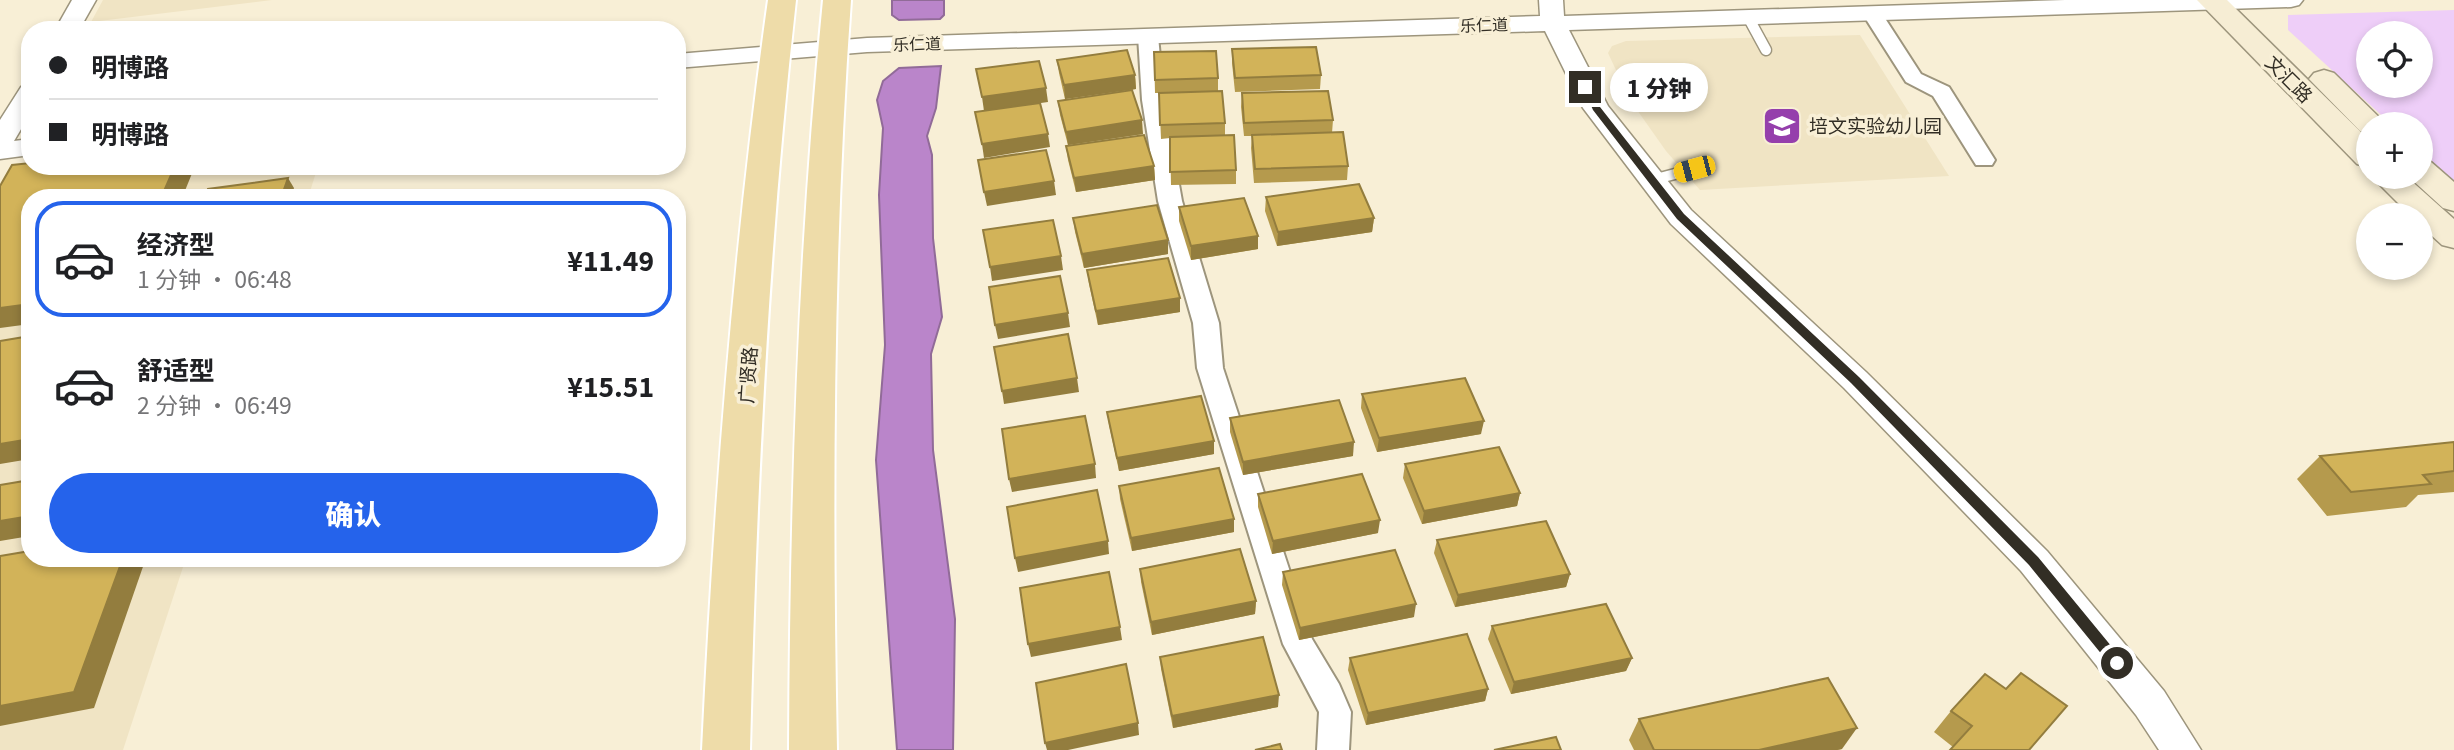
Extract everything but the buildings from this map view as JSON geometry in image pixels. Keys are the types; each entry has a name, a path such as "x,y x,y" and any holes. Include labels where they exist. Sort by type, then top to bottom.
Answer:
{"main road":[{"name":"广贤路","path":"726,750 732,577 775,52 782,0"},
{"path":"813,750 811,590 818,299 837,0"},
{"name":"文汇路","path":"2212,1 2356,145"},
{"name":"文汇路","path":"2244,1 2359,112"},
{"path":"2433,181 2454,200"},
{"path":"2401,189 2454,237"}],"street":[{"path":"72,21 84,0"},
{"name":"乐仁道","path":"686,60 832,48 1148,36 1552,11 1748,17 2291,0"},
{"path":"1552,11 1596,108 1681,216 1855,380 2034,561 2150,703 2181,750"},
{"path":"1872,13 1913,78 1941,92 1984,160"},
{"path":"1148,36 1153,100 1170,201 1206,323 1216,390 1298,644 1328,694 1335,712 1333,750"},
{"path":"0,142 21,107"},
{"path":"0,151 21,148"}],"lane":[{"path":"1748,17 1766,50"},
{"path":"1652,180 1694,169"}],"shaded area":[{"path":"103,0 272,0 99,21 92,21"},
{"path":"892,0 944,0 944,15 940,19 899,20 892,15"},
{"path":"2454,10 2454,181 2433,162 2433,112 2378,112 2363,98 2433,98 2433,21 2356,21 2356,92 2288,30 2288,15"},
{"name":"培文实验幼儿园","path":"1860,35 1949,176 1700,190 1666,151 1630,100 1608,53 1612,46 1626,41"},
{"path":"941,66 936,108 927,136 932,155 933,238 942,317 931,354 933,450 955,619 953,750 897,750 876,460 885,345 879,195 883,128 877,100 883,81 899,68"},
{"path":"21,169 21,175 315,175 311,189 21,189 21,567 183,567 123,750 0,750 0,185"}],"place":[{"name":"培文实验幼儿园","path":"1782,126"}],"route":[{"path":"1585,87 1596,108 1681,216 1855,380 2034,561 2117,663"}]}
